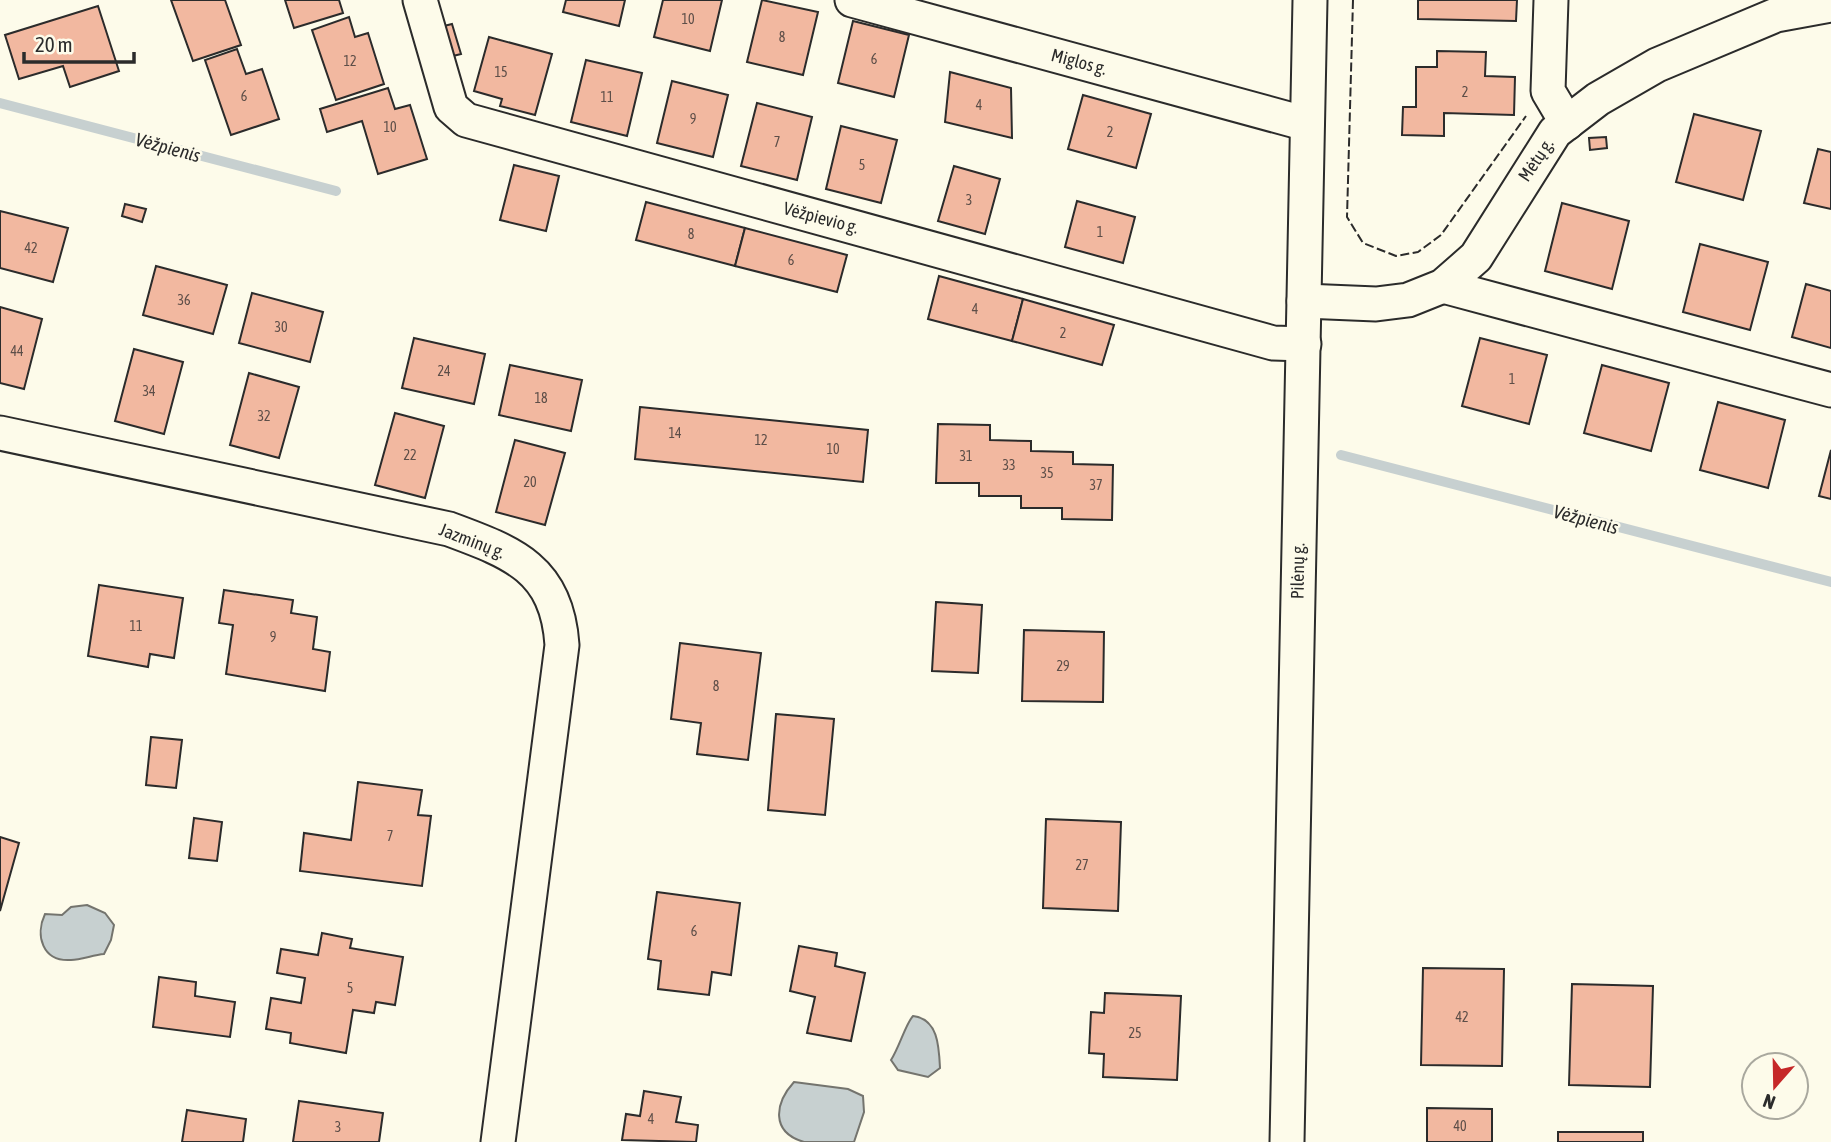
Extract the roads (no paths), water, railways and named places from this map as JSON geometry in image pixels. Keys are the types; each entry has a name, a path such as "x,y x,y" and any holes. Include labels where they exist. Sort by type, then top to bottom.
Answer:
{"street":[{"name":"Vėžpievio g.","path":"421,0 451,107 466,120 1273,343 1304,344"},
{"name":"Miglos g.","path":"852,0 1307,124"},
{"name":"Pilėnų g.","path":"1287,1142 1310,0"},
{"path":"1551,0 1548,91 1567,123"},
{"name":"Mėtų g.","path":"1304,301 1376,304 1408,300 1443,286 1476,257 1555,132 1598,99 1657,65 1776,15 1831,5"},
{"path":"1443,286 1831,390"},
{"name":"Jazminų g.","path":"0,433 449,529 498,547 530,568 550,593 560,615 562,645 498,1142"}],"waterway":[{"name":"Vėžpienis","path":"0,103 336,191"},
{"name":"Vėžpienis","path":"1341,455 1831,582"}]}
